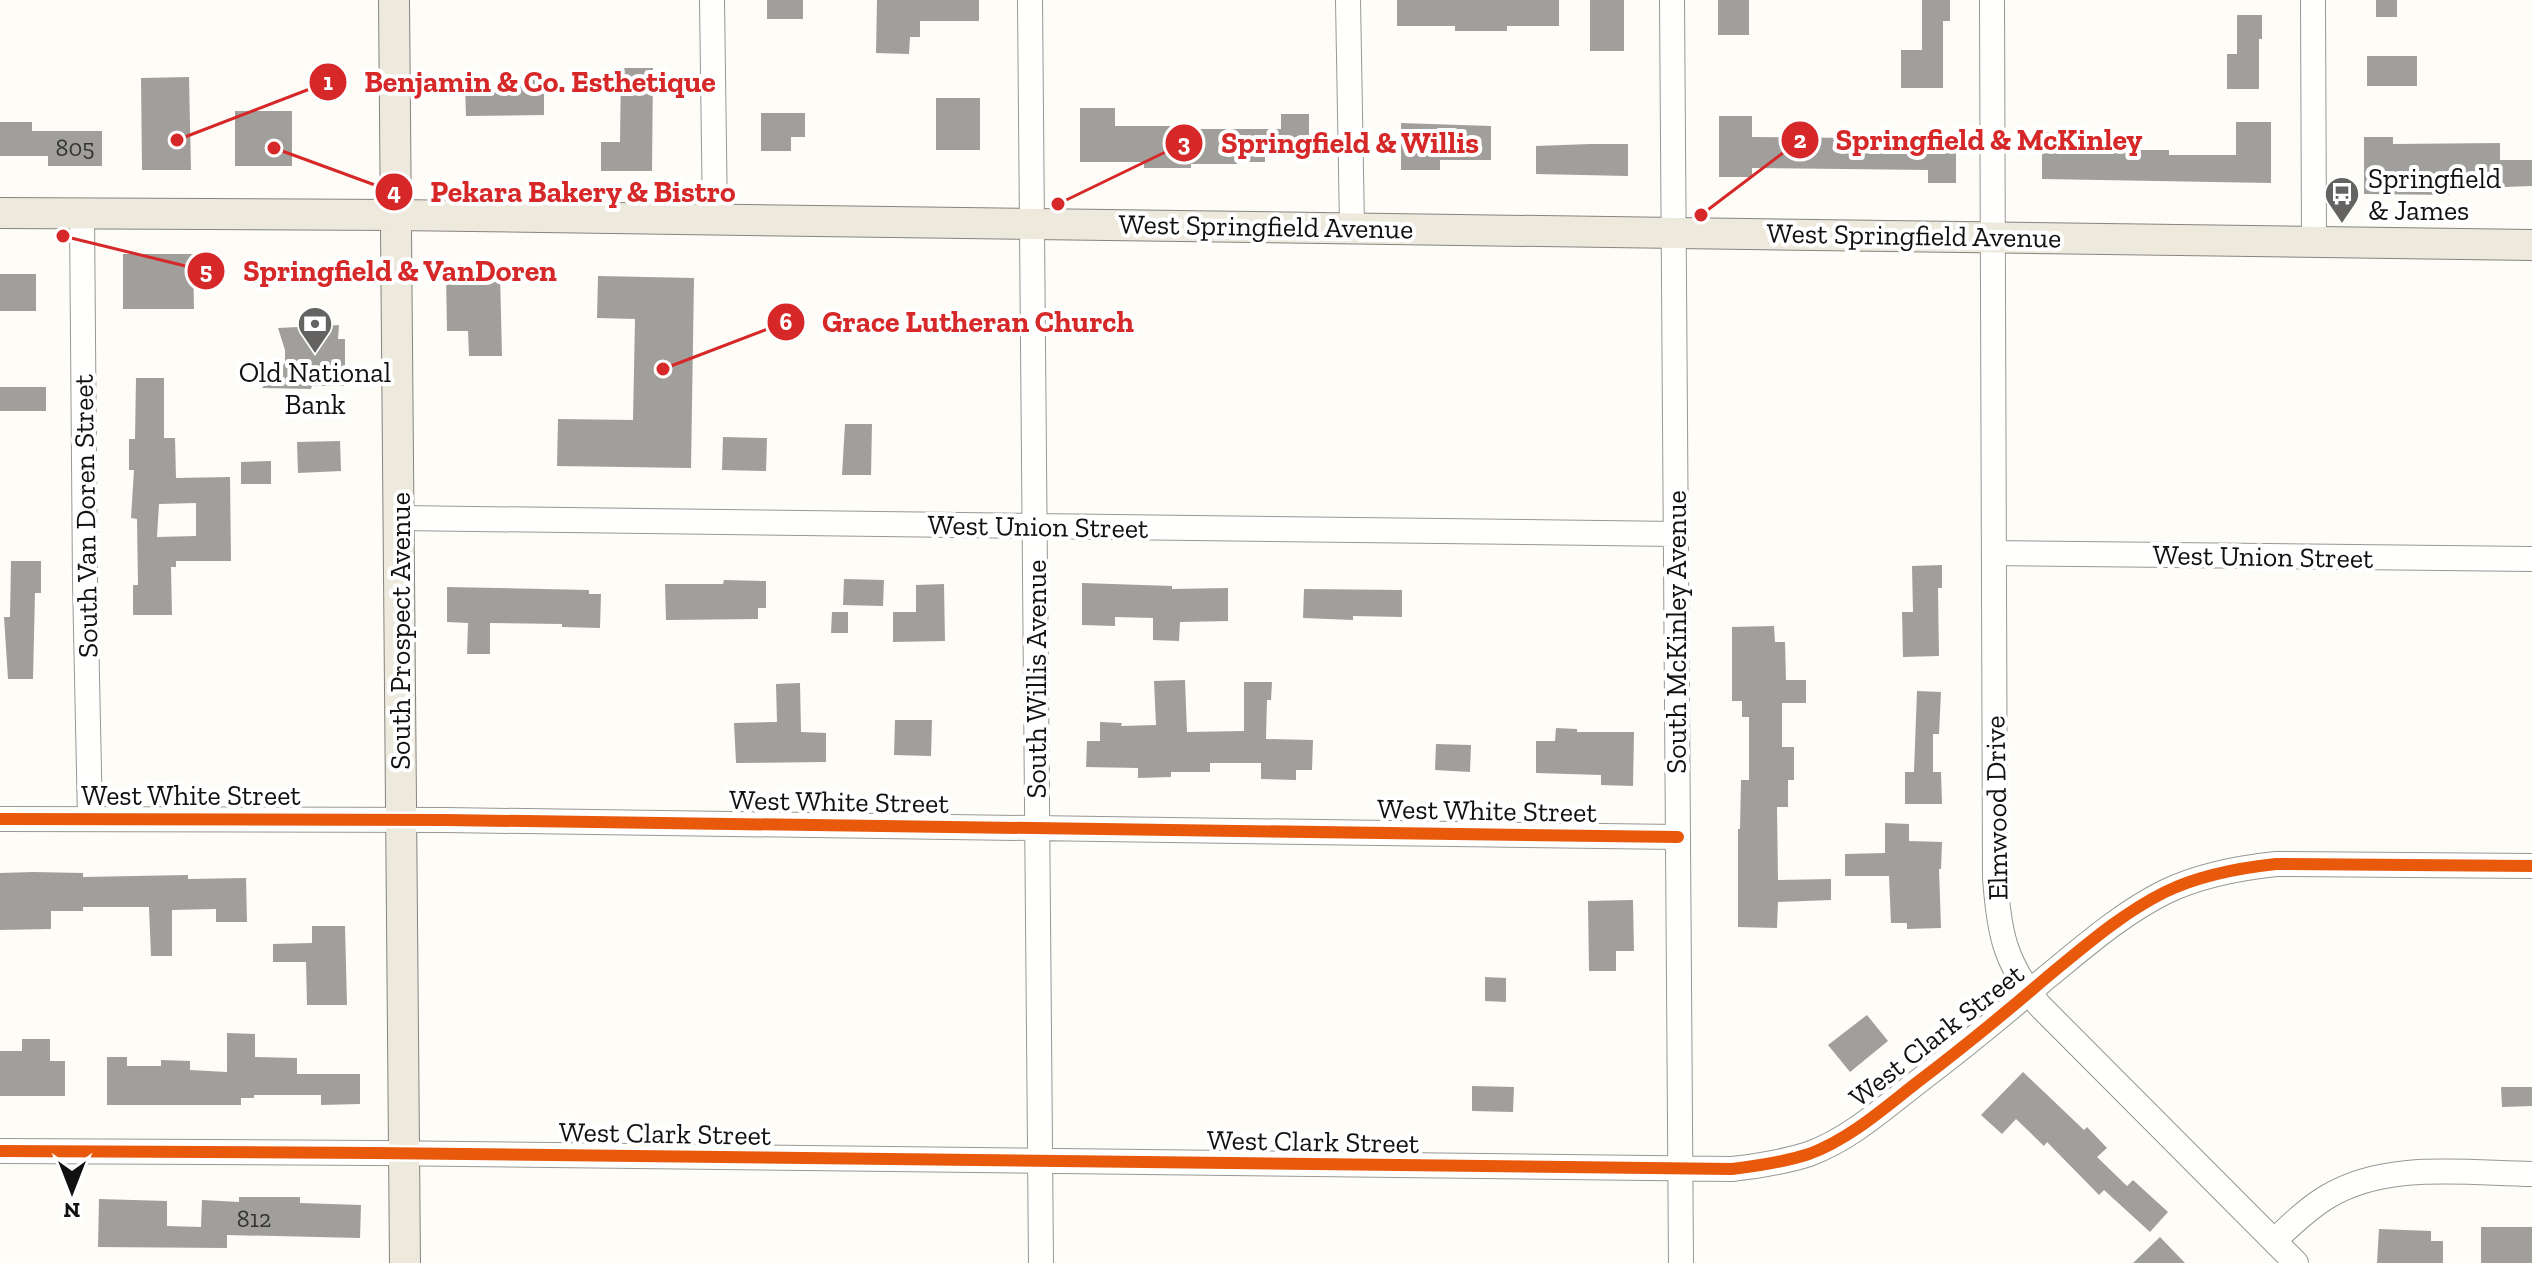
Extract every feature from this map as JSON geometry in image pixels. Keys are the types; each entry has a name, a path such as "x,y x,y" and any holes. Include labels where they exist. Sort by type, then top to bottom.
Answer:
{"main road":[{"name":"South Prospect Avenue","path":"394,0 405,1263"},
{"name":"West Springfield Avenue","path":"0,213 1673,231 2532,245"}],"street":[{"path":"712,0 715,220"},
{"name":"South Willis Avenue","path":"1030,0 1041,1263"},
{"path":"1348,0 1352,227"},
{"name":"South McKinley Avenue","path":"1672,0 1681,1263"},
{"name":"Elmwood Drive","path":"1992,0 1994,863 1997,913 2004,945 2029,992 2111,1079 2296,1263"},
{"path":"2313,0 2314,242"},
{"name":"South Van Doren Street","path":"82,214 90,819"},
{"name":"West Union Street","path":"400,518 1676,534"},
{"name":"West Union Street","path":"1995,553 2532,559"},
{"name":"West White Street","path":"0,819 401,820 1678,837"},
{"name":"West Clark Street","path":"0,1151 1732,1169 1771,1164 1837,1141 1869,1121 2130,911 2203,876 2276,864 2532,866"},
{"path":"2275,1240 2303,1214 2353,1184 2386,1176 2420,1173 2532,1174"}],"building":[{"path":"767,0 803,0 803,19 767,19"},
{"path":"877,0 979,0 979,21 920,21 920,37 910,37 909,54 876,53"},
{"path":"1397,0 1559,0 1559,26 1507,26 1507,31 1455,31 1455,26 1397,26"},
{"path":"1590,0 1624,0 1624,51 1590,51"},
{"path":"1718,0 1749,0 1749,35 1718,35"},
{"path":"1922,0 1950,0 1950,21 1943,21 1943,88 1901,88 1901,50 1922,50"},
{"path":"2376,0 2397,0 2397,17 2376,17"},
{"path":"2237,15 2262,15 2259,89 2227,89 2227,54 2237,54"},
{"path":"2367,56 2417,56 2417,86 2367,86"},
{"path":"621,68 653,68 652,171 601,171 601,142 620,142"},
{"path":"189,77 191,170 142,170 141,78"},
{"path":"544,77 544,115 466,116 465,86 526,85 526,78"},
{"path":"936,98 980,98 980,150 936,150"},
{"path":"1080,108 1115,108 1115,126 1175,126 1175,129 1281,129 1281,114 1309,114 1309,144 1286,144 1286,157 1265,157 1265,162 1191,164 1191,168 1144,168 1144,162 1080,162"},
{"path":"235,111 292,111 292,166 235,166"},
{"path":"761,113 805,113 805,137 791,137 791,151 761,151"},
{"path":"1719,116 1752,116 1752,137 1956,139 1956,183 1928,183 1928,170 1752,168 1752,177 1719,177"},
{"path":"0,122 32,122 32,131 102,131 102,166 48,166 48,156 0,156"},
{"path":"2236,122 2271,122 2271,183 2042,179 2042,132 2072,132 2072,150 2169,150 2169,155 2236,155"},
{"path":"1401,123 1491,126 1491,160 1440,160 1440,170 1401,170"},
{"path":"2364,137 2393,137 2393,144 2500,143 2500,160 2532,160 2532,186 2449,189 2449,195 2364,194"},
{"path":"1628,144 1628,176 1536,174 1536,146"},
{"path":"123,254 193,254 194,309 123,309"},
{"path":"0,274 36,274 36,311 0,311"},
{"path":"446,274 500,274 502,356 469,356 468,331 447,331"},
{"path":"598,276 694,278 691,468 557,466 558,419 633,420 635,319 597,318"},
{"name":"Old National Bank","path":"339,325 338,339 345,339 345,386 262,388 285,363 285,350 278,328"},
{"path":"136,378 164,378 164,438 175,438 176,478 230,477 231,561 176,561 176,567 171,567 172,615 133,615 133,585 138,585 137,519 131,518 134,470 129,470 129,439 135,439","holes":["196,503 196,536 157,537 159,504"]},
{"path":"0,387 46,387 46,411 0,411"},
{"path":"845,424 872,424 871,475 842,475"},
{"path":"723,437 767,438 766,471 722,470"},
{"path":"340,441 341,471 298,473 297,442"},
{"path":"271,461 271,484 241,484 241,462"},
{"path":"11,561 41,561 41,593 35,593 33,679 8,679 4,617 10,617"},
{"path":"1942,565 1942,588 1938,588 1939,656 1903,657 1902,612 1913,612 1912,566"},
{"path":"844,579 884,580 883,606 843,605"},
{"path":"724,580 766,581 766,608 758,608 758,619 666,620 665,584 723,584"},
{"path":"1082,583 1172,586 1172,589 1228,588 1228,621 1180,622 1179,641 1153,640 1153,618 1115,617 1115,626 1082,625"},
{"path":"944,584 945,641 893,642 893,612 916,612 916,585"},
{"path":"447,587 589,590 589,594 601,594 600,628 490,623 490,654 467,654 468,623 447,622"},
{"path":"1304,589 1402,590 1402,617 1353,616 1353,620 1303,618"},
{"path":"832,612 848,612 848,633 831,633"},
{"path":"1774,626 1775,642 1785,642 1786,680 1806,680 1806,703 1782,703 1782,747 1794,747 1794,780 1788,780 1788,807 1777,807 1778,880 1831,879 1831,900 1778,902 1777,928 1738,927 1738,829 1741,780 1749,780 1749,717 1742,717 1742,701 1732,701 1732,627"},
{"path":"1185,680 1187,732 1244,731 1244,682 1272,682 1271,700 1267,700 1266,739 1313,740 1312,770 1296,770 1296,780 1261,779 1261,763 1210,763 1210,772 1171,772 1171,777 1138,778 1138,768 1086,767 1087,741 1100,741 1100,722 1122,723 1121,726 1156,725 1154,681"},
{"path":"800,683 801,732 826,733 826,762 736,763 734,723 777,722 776,684"},
{"path":"1917,691 1941,692 1939,734 1933,734 1933,772 1941,772 1942,804 1905,804 1905,772 1914,772"},
{"path":"895,720 932,720 931,756 894,755"},
{"path":"1556,728 1577,729 1577,732 1634,732 1633,786 1601,785 1601,775 1536,773 1536,741 1555,741"},
{"path":"1436,744 1471,745 1470,772 1435,770"},
{"path":"1885,823 1909,824 1909,841 1942,842 1939,869 1941,928 1907,929 1907,923 1891,923 1889,876 1845,876 1845,854 1885,853"},
{"path":"0,873 83,873 83,877 188,875 188,879 246,878 247,922 216,922 216,909 172,910 172,956 151,956 149,907 83,907 83,911 51,911 51,929 0,930"},
{"path":"1633,900 1634,951 1616,951 1616,971 1589,971 1588,901"},
{"path":"312,926 345,926 347,1005 307,1005 306,962 273,962 273,944 312,943"},
{"path":"1485,977 1506,978 1506,1002 1485,1001"},
{"path":"1867,1015 1888,1041 1850,1072 1828,1045"},
{"path":"227,1033 255,1034 255,1057 297,1058 297,1074 360,1074 360,1104 321,1105 321,1095 254,1095 254,1098 241,1098 241,1105 107,1105 107,1057 127,1057 127,1066 161,1066 161,1060 190,1061 190,1070 227,1072"},
{"path":"22,1039 50,1039 50,1061 65,1061 65,1096 0,1096 0,1051 22,1051"},
{"path":"2023,1072 2107,1148 2097,1157 2127,1186 2133,1180 2168,1212 2150,1232 2104,1190 2099,1195 2047,1142 2044,1146 2016,1119 2002,1134 1981,1115"},
{"path":"1472,1086 1514,1087 1513,1112 1472,1111"},
{"path":"2501,1087 2532,1087 2532,1106 2502,1107"},
{"path":"239,1197 300,1197 300,1203 361,1205 360,1238 227,1235 227,1248 98,1247 99,1199 167,1201 167,1226 201,1227 202,1200 239,1202"},
{"path":"2481,1227 2532,1227 2532,1263 2481,1263"},
{"path":"2379,1229 2431,1231 2431,1241 2443,1241 2443,1263 2377,1263"},
{"path":"2160,1237 2185,1263 2133,1263"}],"cycle path":[{"path":"0,819 445,820 1678,837"},
{"path":"0,1151 1732,1169 1809,1154 1851,1132 1965,1045 2104,931 2133,910 2178,886 2219,873 2276,864 2532,866"}],"place":[{"name":"Benjamin & Co. Esthetique","path":"177,140"},
{"name":"Pekara Bakery & Bistro","path":"274,148"},
{"name":"Springfield & Willis","path":"1058,204"},
{"name":"Springfield & McKinley","path":"1701,215"},
{"name":"Springfield & James","path":"2342,225"},
{"name":"Springfield & VanDoren","path":"63,236"},
{"name":"Old National Bank","path":"315,355"},
{"name":"Grace Lutheran Church","path":"663,369"}]}
